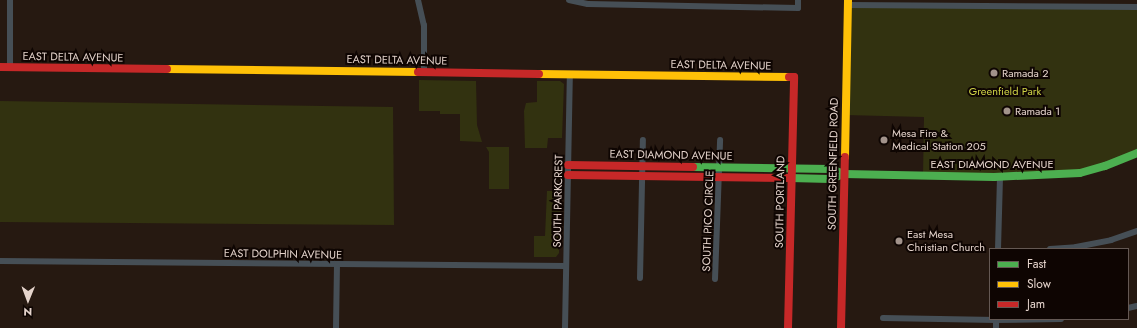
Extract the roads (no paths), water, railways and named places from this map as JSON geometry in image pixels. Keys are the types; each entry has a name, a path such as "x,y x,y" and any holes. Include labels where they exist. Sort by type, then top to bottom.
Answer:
{"street":[{"path":"10,0 10,67"},
{"path":"418,0 424,25 424,72"},
{"path":"569,0 588,4 798,8 798,0"},
{"path":"848,2 1137,7"},
{"name":"SOUTH GREENFIELD ROAD","path":"841,328 848,2"},
{"name":"EAST DELTA AVENUE","path":"0,67 794,77"},
{"name":"SOUTH PARKCREST","path":"565,328 570,74"},
{"name":"SOUTH PORTLAND","path":"788,328 794,77"},
{"path":"640,278 643,140"},
{"name":"SOUTH PICO CIRCLE","path":"715,280 720,140"},
{"name":"EAST DIAMOND AVENUE","path":"568,165 831,169 844,174 1000,177 1080,173 1105,166 1137,154"},
{"name":"EAST DIAMOND AVENUE","path":"568,175 830,179 844,174"},
{"path":"998,248 1000,177"},
{"path":"1063,248 1076,247 1104,241 1137,231"},
{"name":"EAST DOLPHIN AVENUE","path":"0,261 566,266"},
{"path":"336,328 337,264"},
{"path":"883,318 989,320"},
{"path":"996,320 996,328"}],"place":[{"name":"Ramada 2","path":"994,73"},
{"name":"Ramada 1","path":"1007,111"},
{"name":"Mesa Fire & Medical Station 205","path":"884,140"},
{"name":"East Mesa Christian Church","path":"899,241"}],"park label":[{"name":"Greenfield Park","path":"1005,91"}]}
